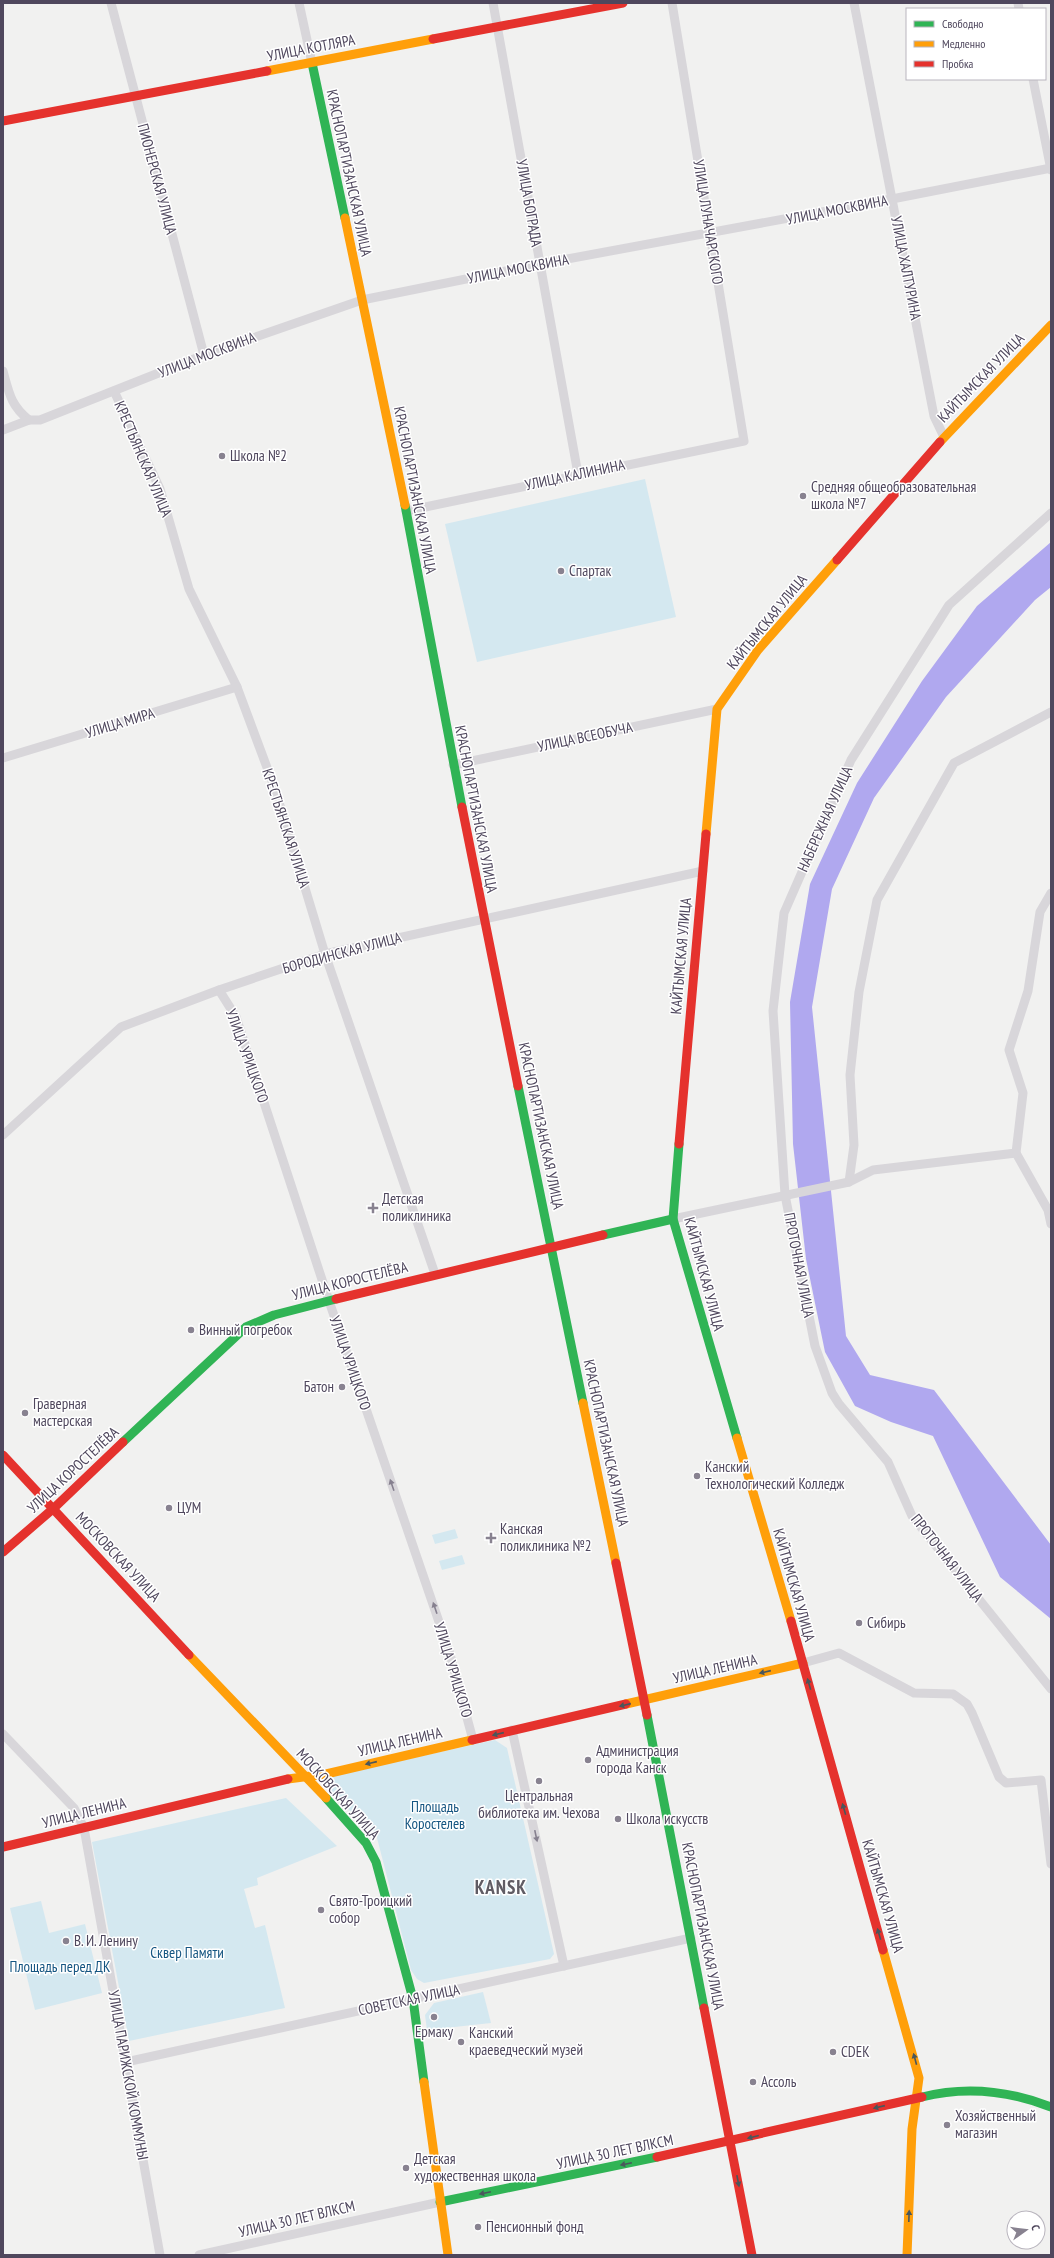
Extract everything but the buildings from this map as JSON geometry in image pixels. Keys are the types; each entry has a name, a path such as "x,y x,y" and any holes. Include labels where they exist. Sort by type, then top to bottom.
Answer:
{"street":[{"name":"ПИОНЕРСКАЯ УЛИЦА","path":"111,3 204,355"},
{"name":"КРАСНОПАРТИЗАНСКАЯ УЛИЦА","path":"299,3 406,511 483,918 644,1700 752,2255"},
{"name":"УЛИЦА БОГРАДА","path":"493,3 578,474"},
{"name":"УЛИЦА КОТЛЯРА","path":"3,121 623,3"},
{"name":"УЛИЦА ЛУНАЧАРСКОГО","path":"672,3 744,441"},
{"name":"УЛИЦА ХАЛТУРИНА","path":"854,3 934,416 944,437"},
{"path":"1033,80 1051,168"},
{"name":"УЛИЦА МОСКВИНА","path":"3,430 29,420 40,420 114,392 204,355 362,300 540,264 1051,168"},
{"name":"КАЙТЫМСКАЯ УЛИЦА","path":"907,2255 912,2129 919,2078 803,1663 673,1219 717,709 758,650 944,437 1051,325"},
{"path":"3,371 16,410 29,420"},
{"name":"КРЕСТЬЯНСКАЯ УЛИЦА","path":"114,392 160,489 189,589 237,687 275,789 325,954 435,1274"},
{"name":"УЛИЦА КАЛИНИНА","path":"406,511 578,474 744,441"},
{"name":"НАБЕРЕЖНАЯ УЛИЦА","path":"785,1195 772,1011 784,913 851,760 949,605 1051,513"},
{"name":"УЛИЦА МИРА","path":"3,758 237,687"},
{"name":"УЛИЦА ВСЕОБУЧА","path":"454,765 717,709"},
{"path":"849,1182 854,1145 850,1074 859,992 877,900 954,763 1051,712"},
{"name":"БОРОДИНСКАЯ УЛИЦА","path":"3,1135 121,1027 219,990 325,954 483,918 703,871"},
{"path":"1051,893 1040,912 1028,991 1009,1050 1023,1093 1016,1154 1049,1210 1051,1224"},
{"name":"УЛИЦА УРИЦКОГО","path":"219,990 236,1017 329,1301 449,1651 473,1740"},
{"name":"УЛИЦА КОРОСТЕЛЁВА","path":"3,1552 54,1508 246,1327 274,1315 435,1274 673,1219 849,1182 873,1170 1016,1154"},
{"name":"ПРОТОЧНАЯ УЛИЦА","path":"785,1195 815,1346 832,1393 839,1404 888,1462 912,1516 1051,1689"},
{"name":"МОСКОВСКАЯ УЛИЦА","path":"3,1455 306,1778 322,1793 366,1843 376,1862 413,1999 448,2255"},
{"path":"803,1663 839,1653 914,1693 945,1693 959,1698 967,1704 999,1777 1006,1782 1042,1780 1051,1864"},
{"name":"УЛИЦА ЛЕНИНА","path":"3,1848 281,1780 306,1778 803,1663"},
{"path":"512,1730 564,1966"},
{"name":"УЛИЦА ПАРИЖСКОЙ КОММУНЫ","path":"3,1734 74,1808 84,1828 160,2255"},
{"name":"СОВЕТСКАЯ УЛИЦА","path":"126,2062 691,1938"},
{"name":"УЛИЦА 30 ЛЕТ ВЛКСМ","path":"199,2255 440,2202 730,2142 937,2093 965,2091 1012,2094 1031,2099 1051,2107"}],"green space":[{"name":"Спартак","path":"645,479 676,617 477,662 445,524"},
{"path":"455,1529 458,1538 435,1544 432,1535"},
{"path":"462,1555 465,1564 442,1570 439,1561"},
{"name":"Площадь Коростелев","path":"495,1740 507,1748 554,1954 550,1959 424,1983 417,1979 411,1970 376,1834 322,1785 326,1777"},
{"name":"Сквер Памяти","path":"286,1798 337,1846 257,1878 258,1885 244,1889 255,1928 265,1925 285,2008 129,2041 92,1842"},
{"name":"Площадь перед ДК","path":"41,1901 49,1933 85,1924 102,1993 35,2010 10,1908"},
{"path":"483,1992 491,2023 427,2030 425,2015 434,2003"}],"shaded area":[{"path":"1051,542 1051,587 1035,600 946,697 874,798 832,889 812,1007 846,1336 870,1375 934,1390 1051,1545 1051,1619 1000,1577 933,1436 891,1422 855,1406 825,1352 806,1259 793,1144 790,1002 810,884 857,783 922,681 977,606"}],"traffic: fast":[{"path":"312,63 345,218"},
{"path":"405,505 462,807"},
{"path":"518,1086 583,1403"},
{"path":"679,1144 673,1219 737,1438"},
{"path":"603,1235 673,1219"},
{"path":"123,1442 246,1327 274,1315 336,1299"},
{"path":"647,1715 704,2008"},
{"path":"326,1798 366,1843 376,1862 413,1999 424,2082"},
{"path":"922,2097 955,2092 987,2092 1020,2097 1051,2107"},
{"path":"440,2202 657,2157"}],"traffic: slow":[{"path":"267,71 433,39"},
{"path":"345,218 405,505"},
{"path":"940,442 1051,325"},
{"path":"706,834 717,709 758,650 837,560"},
{"path":"583,1403 616,1563"},
{"path":"737,1438 791,1621"},
{"path":"189,1655 326,1798"},
{"path":"626,1704 803,1663"},
{"path":"288,1779 326,1774 472,1740"},
{"path":"883,1950 919,2078 912,2129 907,2255"},
{"path":"424,2082 448,2255"}],"traffic: jam":[{"path":"433,39 623,3"},
{"path":"3,121 267,71"},
{"path":"837,560 940,442"},
{"path":"462,807 518,1086"},
{"path":"679,1144 706,834"},
{"path":"336,1299 603,1235"},
{"path":"3,1552 54,1508 123,1442"},
{"path":"3,1455 189,1655"},
{"path":"616,1563 647,1715"},
{"path":"791,1621 883,1950"},
{"path":"472,1740 626,1704"},
{"path":"3,1847 288,1779"},
{"path":"704,2008 752,2255"},
{"path":"657,2157 922,2097"}],"place":[{"name":"Школа №2","path":"222,456"},
{"name":"Средняя общеобразовательная школа №7","path":"803,496"},
{"name":"Спартак","path":"561,571"},
{"name":"Детская поликлиника","path":"373,1208"},
{"name":"Винный погребок","path":"191,1330"},
{"name":"Батон","path":"342,1387"},
{"name":"Граверная мастерская","path":"25,1413"},
{"name":"Канский Технологический Колледж","path":"697,1476"},
{"name":"ЦУМ","path":"169,1508"},
{"name":"Канская поликлиника №2","path":"491,1538"},
{"name":"Сибирь","path":"859,1623"},
{"name":"Администрация города Канск","path":"588,1760"},
{"name":"Центральная библиотека им. Чехова","path":"539,1781"},
{"name":"Школа искусств","path":"618,1819"},
{"name":"Свято-Троицкий собор","path":"321,1910"},
{"name":"В. И. Ленину","path":"66,1941"},
{"name":"Ермаку","path":"434,2017"},
{"name":"Канский краеведческий музей","path":"461,2042"},
{"name":"CDEK","path":"833,2052"},
{"name":"Ассоль","path":"753,2082"},
{"name":"Хозяйственный магазин","path":"947,2125"},
{"name":"Детская художественная школа","path":"406,2168"},
{"name":"Пенсионный фонд","path":"478,2227"}],"district":[{"name":"KANSK","path":"501,1887"}]}
